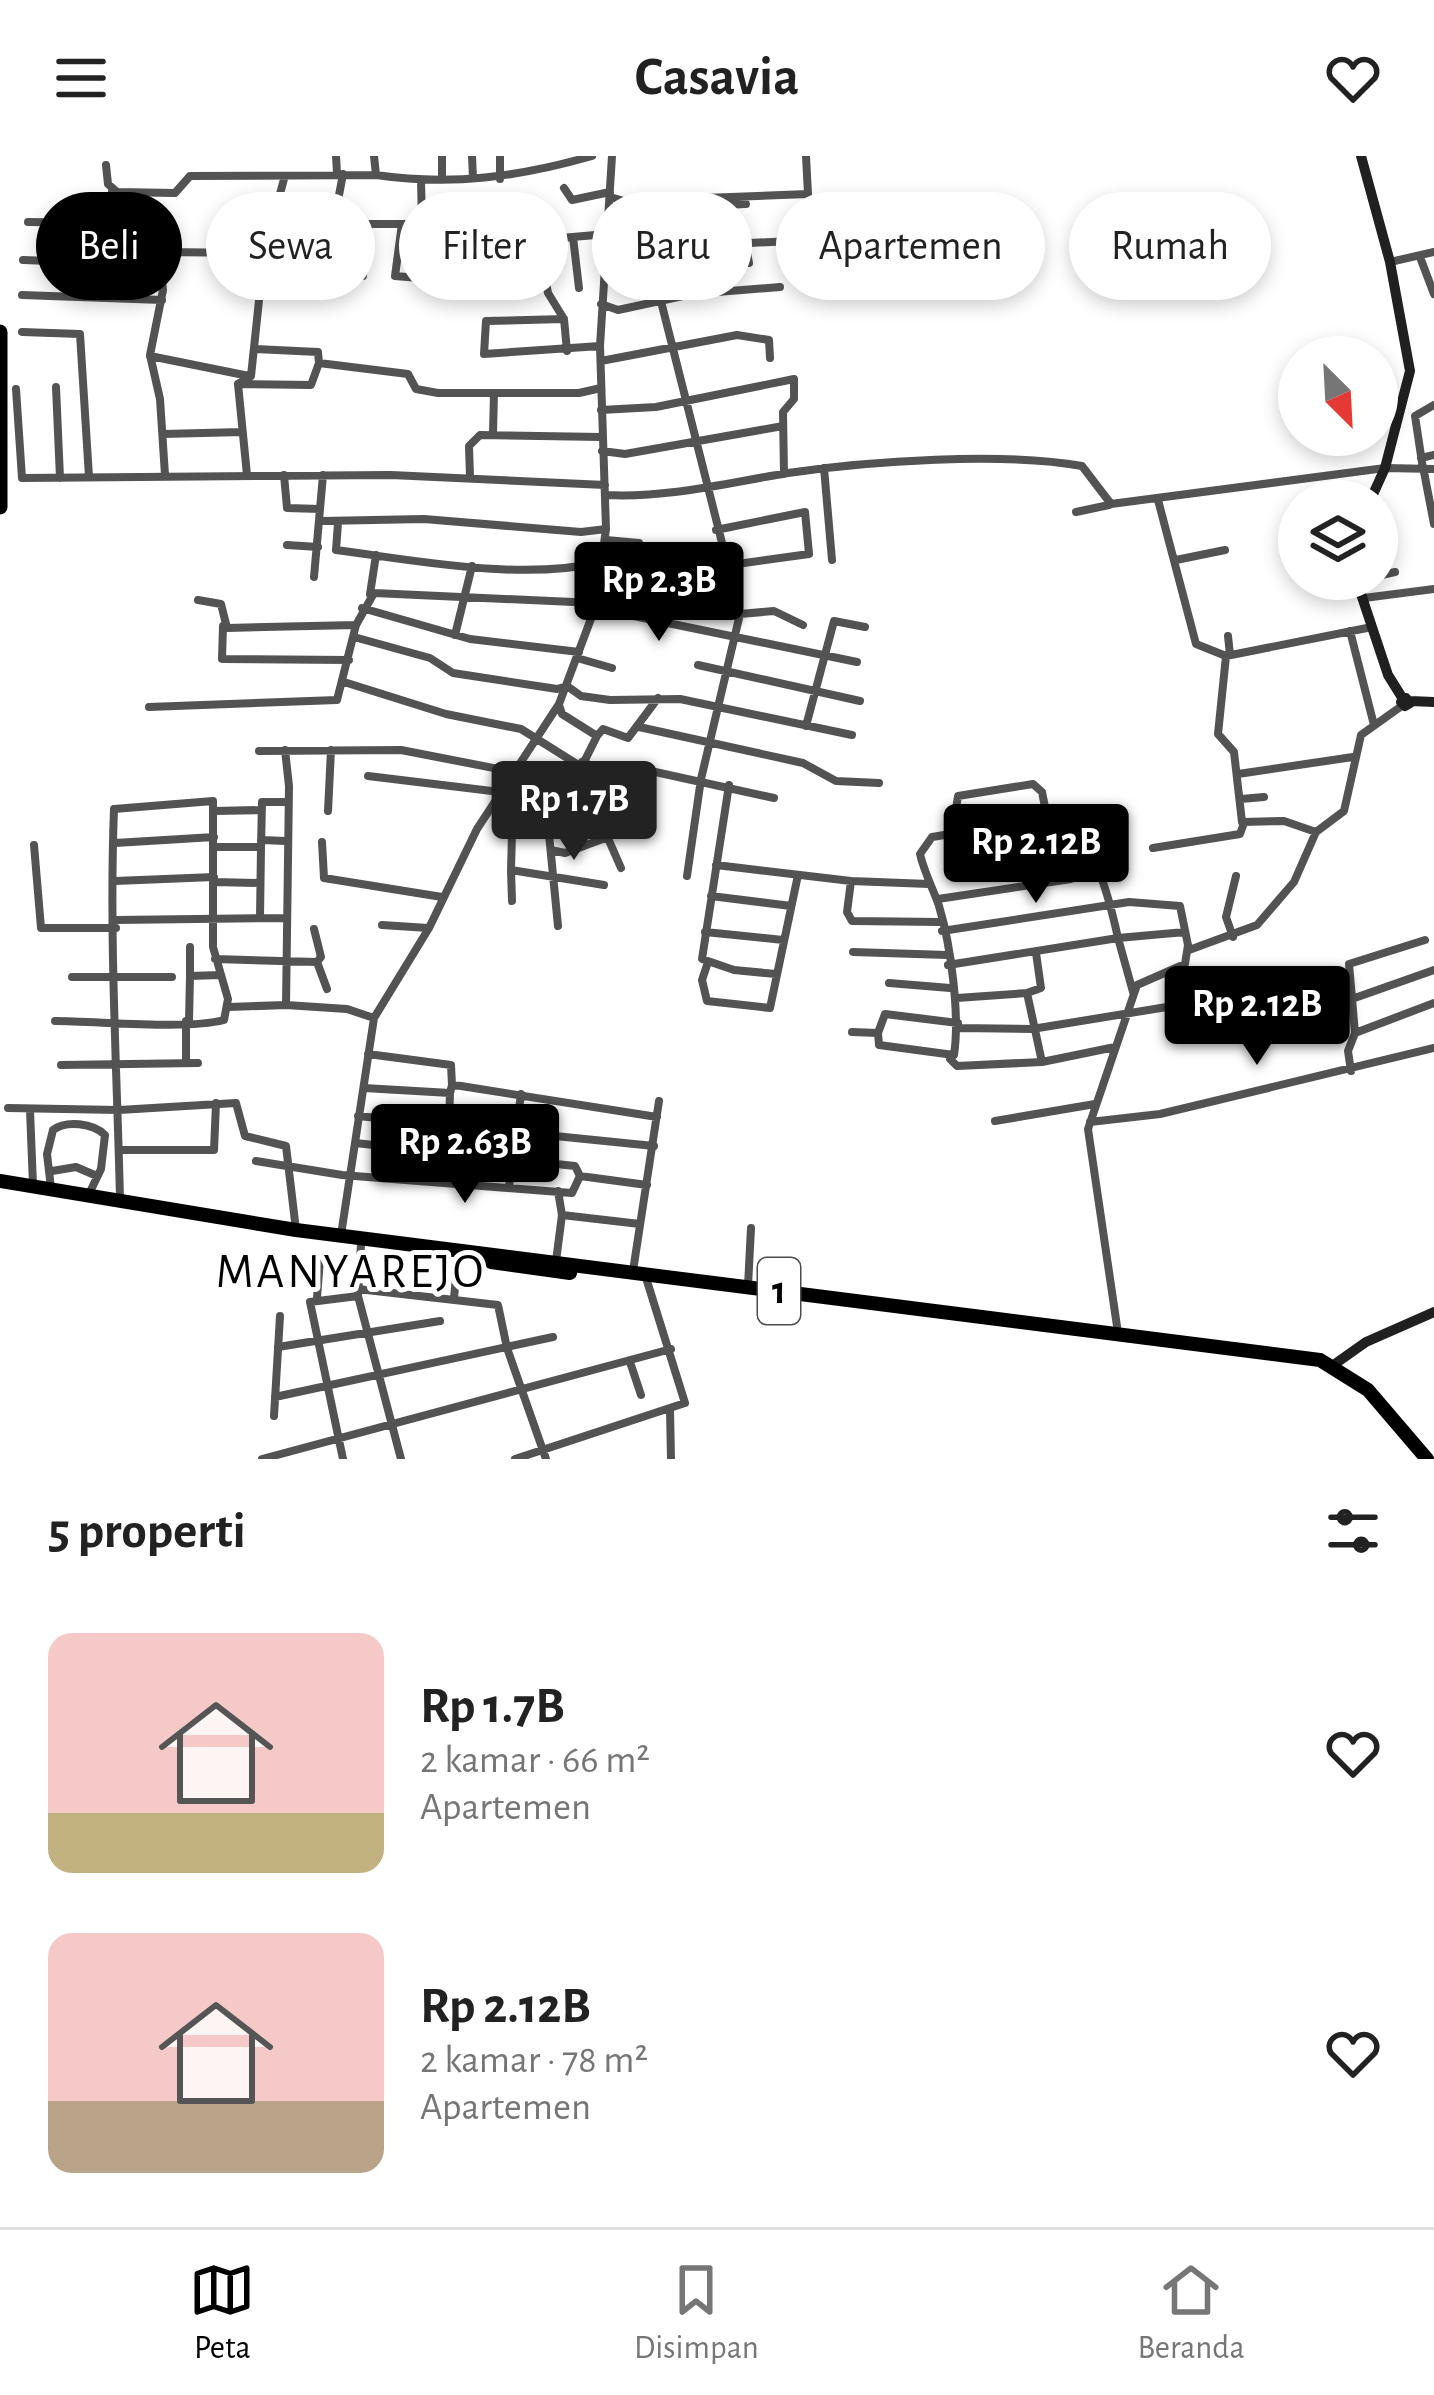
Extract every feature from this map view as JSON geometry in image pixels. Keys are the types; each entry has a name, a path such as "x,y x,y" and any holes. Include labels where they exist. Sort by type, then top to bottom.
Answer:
{"highway":[{"path":"0,332 0,507"},
{"name":"1","path":"0,1185 33,1185 296,1229 633,1271 1341,1373"},
{"name":"1","path":"0,1185 360,1256 747,1290 1118,1333 1300,1357 1341,1373"},
{"path":"1341,1373 1426,1459"}],"main road":[{"path":"1361,156 1390,262 1410,371 1380,480"},
{"path":"1365,600 1405,702 1434,703"},
{"path":"1341,1373 1390,1329 1434,1312"}],"street":[{"path":"336,156 337,192"},
{"path":"374,156 376,175"},
{"path":"442,156 442,179"},
{"path":"472,156 473,178"},
{"path":"500,156 500,179"},
{"path":"280,192 291,171 421,180 500,179 592,156"},
{"path":"610,192 611,156"},
{"path":"806,156 808,192"},
{"path":"28,222 108,224 114,217 106,165"},
{"path":"112,191 175,193 190,176 284,179"},
{"path":"421,180 421,192"},
{"path":"564,188 572,200 592,197"},
{"path":"568,237 592,235"},
{"path":"573,237 579,288"},
{"path":"399,241 393,275 399,276"},
{"path":"1390,262 1434,252"},
{"path":"1420,257 1434,293"},
{"path":"23,260 36,260"},
{"path":"22,295 36,296"},
{"path":"162,300 150,356 164,434 164,476"},
{"path":"251,376 257,300"},
{"path":"555,300 564,319 567,351"},
{"path":"340,1235 374,1018 504,788 559,704 595,606 606,535 600,409 602,300"},
{"path":"602,304 618,310 658,300 740,614 700,779 687,876"},
{"path":"564,319 485,321 483,351 487,356 600,346"},
{"path":"22,332 80,334 89,477"},
{"path":"601,362 738,335 768,340 770,358"},
{"path":"238,383 311,385 320,363 317,352 309,348 255,349"},
{"path":"150,356 251,376"},
{"path":"320,363 408,374 423,391 578,393 602,388"},
{"path":"238,383 251,376"},
{"path":"600,409 634,410 795,379 794,399 782,412 784,474"},
{"path":"238,383 247,475"},
{"path":"56,387 60,478"},
{"path":"16,389 20,476 470,477 605,490 707,489 824,468 1078,465 1111,504"},
{"path":"493,433 494,393"},
{"path":"1434,406 1415,416 1434,524"},
{"path":"602,451 625,454 783,426"},
{"path":"164,434 242,432"},
{"path":"470,477 470,442 493,433 578,440 601,437"},
{"path":"1426,467 1434,455"},
{"path":"1076,512 1385,468 1426,467"},
{"path":"824,468 832,560"},
{"path":"284,475 287,508 320,509"},
{"path":"314,577 322,475"},
{"path":"1158,500 1196,644 1228,655 1373,627"},
{"path":"716,530 828,508"},
{"path":"616,613 619,578 659,562 727,565 808,555 806,512"},
{"path":"322,521 424,519 581,532 639,543"},
{"path":"338,523 334,549 472,566 579,567 604,562"},
{"path":"287,545 318,548"},
{"path":"1176,560 1225,550"},
{"path":"149,707 337,700 356,625 370,595 376,555"},
{"path":"454,635 472,566"},
{"path":"1398,594 1434,589"},
{"path":"370,595 595,606 857,662"},
{"path":"617,595 736,601"},
{"path":"198,601 220,604 221,658 350,660"},
{"path":"362,608 454,635 578,655 612,668"},
{"path":"740,614 774,611 803,625"},
{"path":"806,726 835,620 865,627"},
{"path":"223,626 356,625"},
{"path":"1350,632 1374,725"},
{"path":"1153,848 1185,848 1240,834 1244,824 1232,746 1219,737 1228,636"},
{"path":"353,638 430,658 453,673 557,689 567,686 601,699 658,698 717,707 852,735"},
{"path":"698,665 860,701"},
{"path":"344,682 537,737 581,764 617,775"},
{"path":"563,805 597,736 604,729 630,738 658,698"},
{"path":"1188,951 1257,925 1294,882 1316,832 1344,812 1361,735 1405,702"},
{"path":"559,704 562,714 597,736"},
{"path":"639,727 803,763 836,781 879,783"},
{"path":"285,750 286,1005"},
{"path":"328,811 331,750"},
{"path":"259,752 400,750 514,772"},
{"path":"1238,774 1353,757"},
{"path":"621,868 593,804 596,795 612,788 617,775 633,765 774,798"},
{"path":"368,776 504,788 530,805 593,804"},
{"path":"952,834 958,796 1033,784 1042,792 1048,822"},
{"path":"729,785 702,958 776,974"},
{"path":"512,796 512,901"},
{"path":"1240,799 1264,797"},
{"path":"56,1021 117,1021 221,1022 229,1007 214,959 214,811 209,800 118,805 115,881 117,976 117,1021 120,1201"},
{"path":"260,918 262,810 265,800 288,802"},
{"path":"546,804 558,926"},
{"path":"214,811 262,810"},
{"path":"1244,824 1284,821 1316,832"},
{"path":"950,1059 958,1026 957,998 950,988 938,899 929,884 921,845 952,834 1048,822 1075,831 1110,904 1133,993"},
{"path":"551,850 565,853 608,837"},
{"path":"115,843 286,841"},
{"path":"322,842 324,878 442,897"},
{"path":"1000,854 1084,842"},
{"path":"34,845 40,928 214,917 285,918"},
{"path":"716,865 851,881 929,884"},
{"path":"938,899 1122,865"},
{"path":"511,870 604,885"},
{"path":"708,962 702,980 709,1002 769,1009 798,875"},
{"path":"1233,937 1226,916 1236,876"},
{"path":"115,881 260,883"},
{"path":"851,881 848,912 852,921 942,926 1079,914 1110,904 1177,902 1188,951 1181,968 1145,979 1133,993 1090,1122 1118,1333"},
{"path":"711,896 791,906"},
{"path":"382,925 429,928"},
{"path":"314,929 321,957 316,962"},
{"path":"705,932 782,940"},
{"path":"853,952 947,960 1186,932"},
{"path":"1351,1071 1348,1051 1355,1033 1349,964 1425,940"},
{"path":"186,1063 190,947"},
{"path":"957,998 1041,988 1036,953"},
{"path":"214,959 316,962"},
{"path":"316,962 327,989"},
{"path":"1349,1000 1434,970"},
{"path":"190,976 220,975"},
{"path":"72,977 172,977"},
{"path":"889,983 950,988"},
{"path":"1027,993 1042,1062"},
{"path":"1355,1033 1434,1003"},
{"path":"1117,1047 1042,1062 957,1066 950,1059 879,1045 878,1033 883,1014 958,1026 1032,1029 1173,1006"},
{"path":"229,1007 332,1007 374,1018"},
{"path":"852,1032 878,1033"},
{"path":"1090,1122 1148,1117 1434,1048"},
{"path":"368,1054 451,1064 448,1123"},
{"path":"61,1064 198,1063"},
{"path":"364,1088 521,1094 656,1117"},
{"path":"509,1187 521,1094"},
{"path":"633,1271 659,1101"},
{"path":"119,1150 214,1150 216,1103"},
{"path":"994,1121 1096,1104"},
{"path":"8,1108 238,1105 244,1135 284,1143 296,1229"},
{"path":"30,1110 33,1185"},
{"path":"358,1116 517,1128 654,1146"},
{"path":"51,1188 48,1144 55,1127 84,1126 105,1135 88,1196"},
{"path":"256,1161 350,1175 576,1192 580,1176 579,1167 355,1143"},
{"path":"415,1180 419,1151"},
{"path":"52,1171 76,1167 97,1176"},
{"path":"580,1176 647,1185"},
{"path":"556,1262 562,1215 556,1206 558,1191"},
{"path":"562,1215 640,1224"},
{"path":"747,1290 752,1228"},
{"path":"360,1256 358,1293 366,1333 401,1459"},
{"path":"317,1298 320,1258"},
{"path":"454,1298 457,1267"},
{"path":"515,1459 544,1455 675,1408 686,1399 666,1351 647,1281"},
{"path":"343,1459 310,1302 358,1293 498,1305 507,1348 544,1455"},
{"path":"274,1416 280,1316"},
{"path":"278,1347 440,1321"},
{"path":"275,1397 553,1336"},
{"path":"262,1459 666,1351"},
{"path":"630,1362 641,1395"},
{"path":"671,1459 675,1408"}],"district":[{"name":"MANYAREJO","path":"351,1273"}]}
